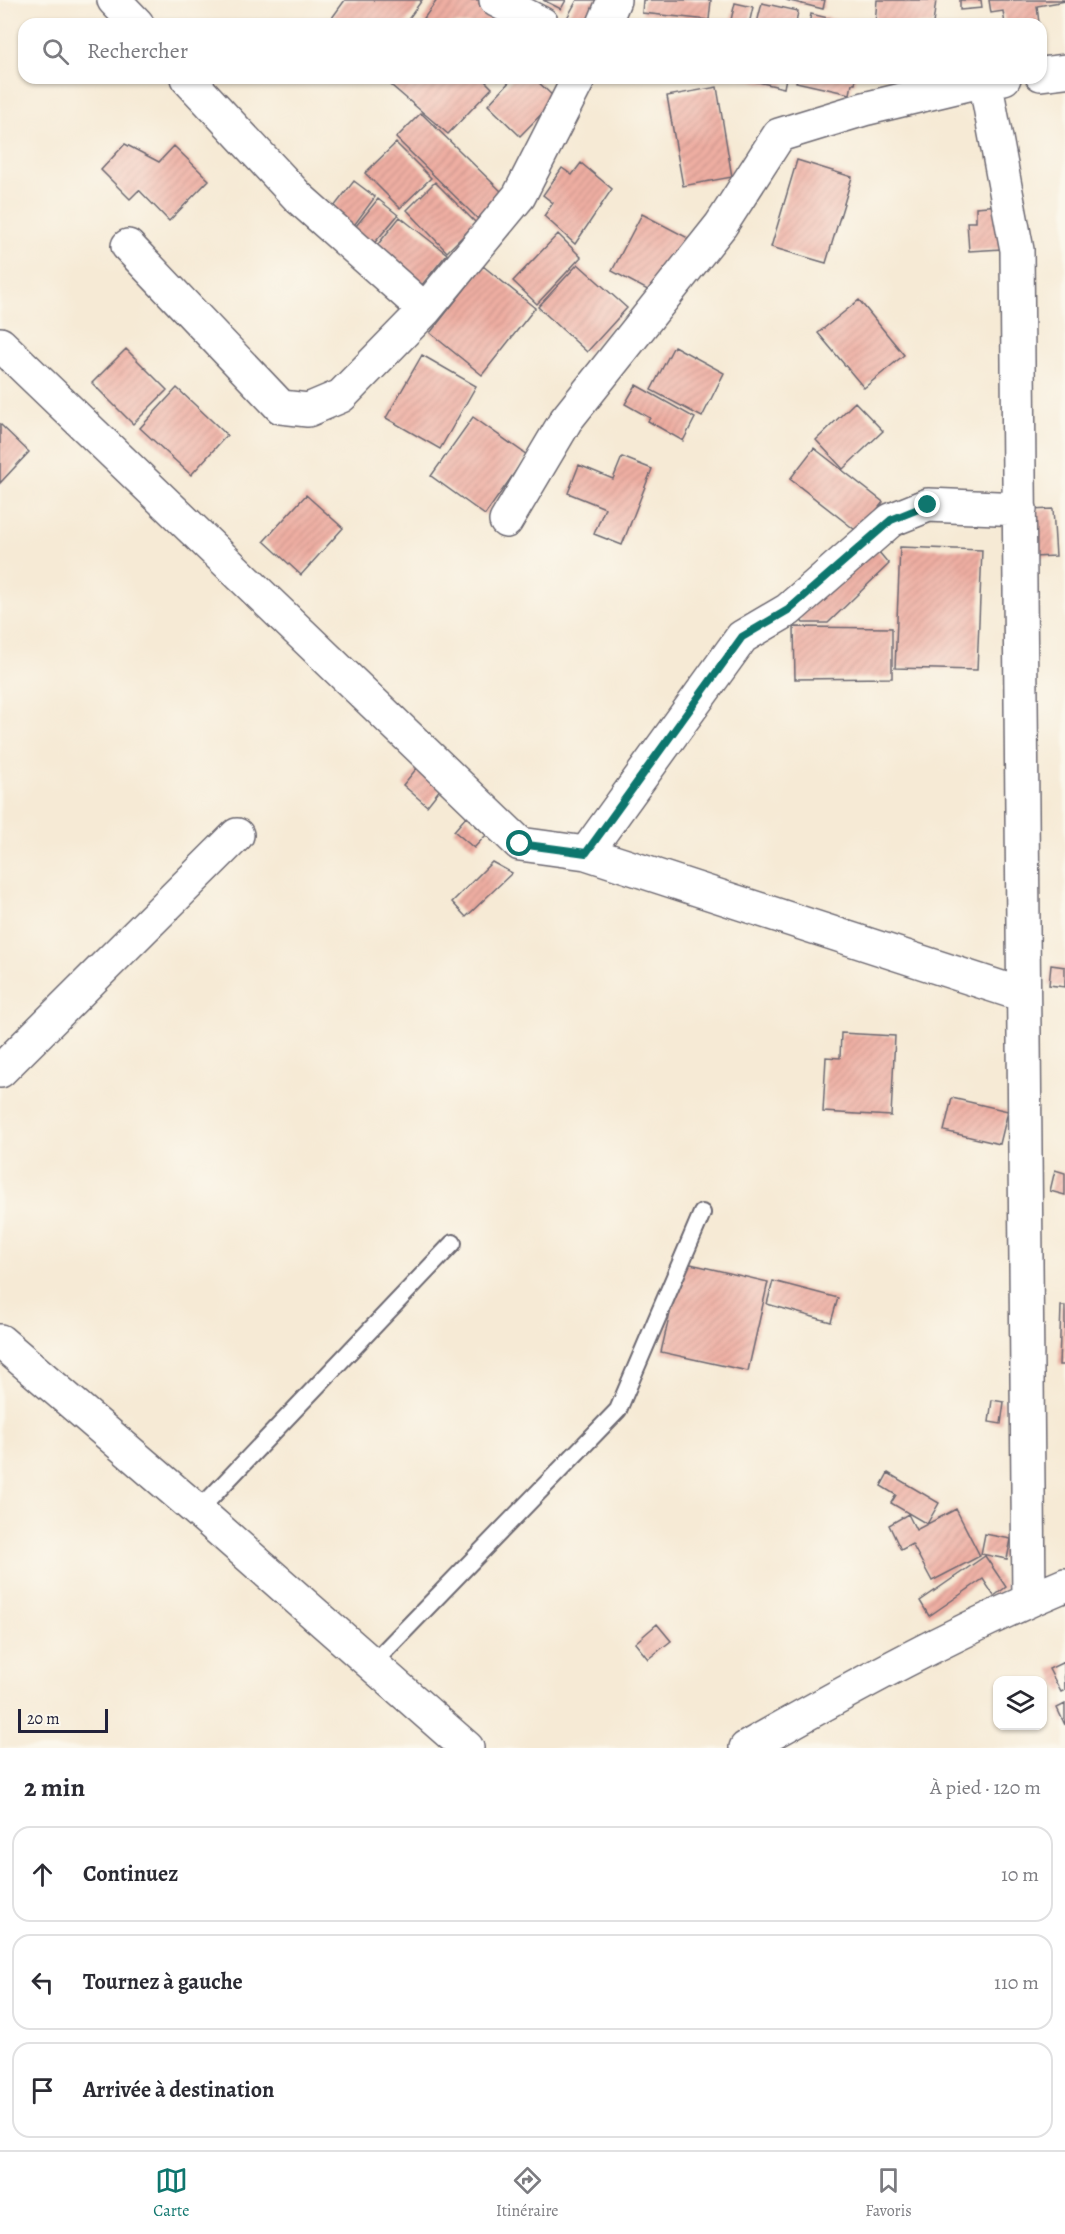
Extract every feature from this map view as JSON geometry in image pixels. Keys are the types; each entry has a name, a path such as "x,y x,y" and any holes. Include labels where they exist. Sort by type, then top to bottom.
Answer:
{"street":[{"path":"114,0 131,18"},
{"path":"496,0 530,18"},
{"path":"606,18 614,0"},
{"path":"1047,73 1065,71"},
{"path":"193,84 299,198 425,310"},
{"path":"128,246 281,407 308,410 341,396 425,310 519,196 576,84"},
{"path":"506,521 566,420 721,225 779,135 864,109 973,84"},
{"path":"996,84 1017,250 1029,1600"},
{"path":"0,344 520,844 586,853 1023,995"},
{"path":"586,853 742,637 788,610 891,520 928,505 1020,509"},
{"path":"0,1071 237,835"},
{"path":"0,1341 198,1510 467,1748"},
{"path":"746,1748 853,1687 1029,1600 1065,1585"}],"lane":[{"path":"372,1664 618,1410 702,1213"},
{"path":"198,1510 453,1243"}],"building":[{"path":"345,0 422,0 409,18 332,18"},
{"path":"437,0 483,0 502,13 499,18 424,18"},
{"path":"543,0 566,0 561,9"},
{"path":"577,0 609,0 599,18 567,18"},
{"path":"643,0 711,0 709,18 642,13"},
{"path":"786,0 825,0 823,9"},
{"path":"877,0 936,0 934,18 876,18"},
{"path":"960,0 981,0 982,8 960,10"},
{"path":"989,0 1065,0 1037,6 1038,18 1004,18 1003,11 991,13"},
{"path":"735,3 753,7 750,18 731,18"},
{"path":"762,3 798,11 797,18 758,18"},
{"path":"811,14 828,18 810,18"},
{"path":"390,84 488,84 492,88 448,134"},
{"path":"507,84 540,84 556,99 520,136 488,105"},
{"path":"767,84 785,84 784,88"},
{"path":"805,84 852,84 850,94"},
{"path":"717,87 732,177 683,186 667,96"},
{"path":"421,113 504,194 479,220 396,138"},
{"path":"396,143 431,178 400,208 365,173"},
{"path":"125,144 159,162 174,146 209,180 169,221 139,190 130,199 101,170"},
{"path":"797,160 852,177 826,263 771,247"},
{"path":"581,163 612,189 575,244 544,216 553,203 543,195 562,168 572,175"},
{"path":"354,181 375,197 352,228 330,212"},
{"path":"435,182 476,223 447,252 407,210"},
{"path":"378,199 398,215 371,247 352,231"},
{"path":"1000,205 1002,249 969,251 967,222 976,222 976,207"},
{"path":"642,214 688,238 657,295 612,271"},
{"path":"400,217 447,254 421,286 375,248"},
{"path":"558,234 581,257 537,304 513,281"},
{"path":"578,264 627,308 587,352 538,307"},
{"path":"483,266 535,308 482,375 430,333"},
{"path":"859,300 904,355 864,388 818,333"},
{"path":"674,346 724,373 702,417 651,390"},
{"path":"126,349 167,390 133,424 92,383"},
{"path":"422,355 476,386 440,449 386,418"},
{"path":"636,385 695,418 683,441 648,421 650,418 625,404"},
{"path":"177,388 227,435 191,475 140,428"},
{"path":"855,402 883,431 843,469 816,440"},
{"path":"473,417 527,455 485,515 431,476"},
{"path":"0,424 29,452 0,483"},
{"path":"814,448 883,502 859,533 790,479"},
{"path":"622,457 652,469 622,545 594,534 605,508 568,493 579,465 613,479"},
{"path":"306,495 343,528 301,575 264,541"},
{"path":"1053,509 1056,556 1032,557 1029,510"},
{"path":"873,545 889,564 828,623 803,623 796,614"},
{"path":"900,547 982,550 977,670 895,668"},
{"path":"794,627 892,628 892,678 795,679"},
{"path":"417,768 441,788 427,806 403,785"},
{"path":"466,817 486,835 474,848 454,831"},
{"path":"492,862 512,873 466,917 452,902"},
{"path":"1051,965 1065,967 1065,987 1049,985"},
{"path":"841,1033 895,1036 891,1116 823,1112 826,1057 840,1058"},
{"path":"952,1098 1008,1111 1000,1144 944,1131"},
{"path":"1055,1170 1065,1173 1065,1195 1050,1191"},
{"path":"682,1262 768,1282 748,1371 661,1352"},
{"path":"773,1281 838,1298 831,1322 767,1304"},
{"path":"1061,1306 1065,1306 1065,1365 1059,1365"},
{"path":"992,1400 1004,1402 1001,1424 989,1422"},
{"path":"888,1473 939,1503 927,1524 891,1503 896,1495 881,1486"},
{"path":"956,1509 980,1556 932,1581 912,1544 901,1550 889,1525 908,1514 916,1530"},
{"path":"985,1534 1011,1539 1007,1559 981,1554"},
{"path":"985,1556 1006,1587 994,1596 983,1579 929,1616 920,1601"},
{"path":"657,1624 671,1641 648,1659 635,1643"},
{"path":"1064,1662 1065,1690 1061,1692 1049,1669"},
{"path":"1065,1704 1065,1725 1057,1708"}],"route":[{"path":"520,844 586,853 742,637 788,610 891,520 928,505"}]}
